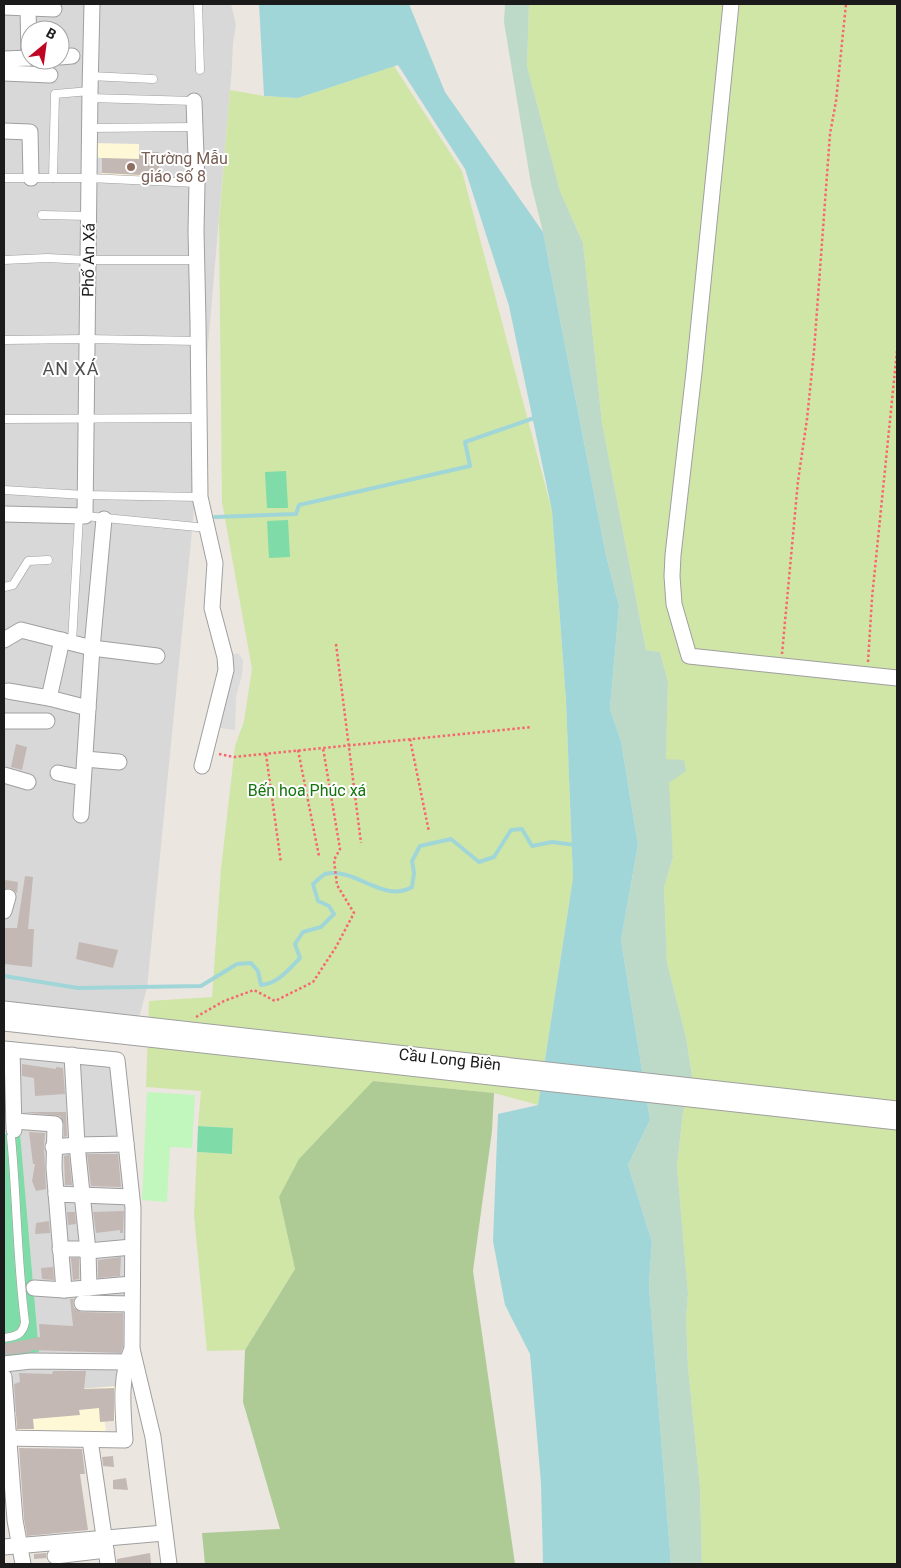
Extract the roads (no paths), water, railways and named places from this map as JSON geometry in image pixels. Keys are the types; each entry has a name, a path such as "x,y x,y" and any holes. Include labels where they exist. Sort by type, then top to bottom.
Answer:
{"street":[{"name":"Phố An Xá","path":"82,516 86,419 92,4"},
{"path":"731,4 695,362 677,507 672,576 674,604 688,656 897,678"},
{"path":"4,7 54,9"},
{"path":"28,8 28,20"},
{"path":"4,59 20,58"},
{"path":"4,73 50,76"},
{"path":"194,101 197,183 196,260 200,497 215,563 212,608 225,657 226,670 204,759"},
{"path":"4,131 30,132 31,178"},
{"path":"4,514 82,516"},
{"path":"81,815 92,648 104,519"},
{"path":"4,640 21,630 92,648 157,656"},
{"path":"49,698 67,641"},
{"path":"8,690 88,708"},
{"path":"4,721 47,721"},
{"path":"85,758 119,762"},
{"path":"58,773 83,778"},
{"path":"4,775 28,782"},
{"name":"Cầu Long Biên","path":"4,1009 897,1109"},
{"name":"Cầu Long Biên","path":"4,1022 897,1122"},
{"path":"6,1438 125,1440 122,1410 129,1356 132,1284 131,1196 117,1060 8,1050 13,1130 55,1124 53,1147 64,1290"},
{"path":"72,1056 81,1195 88,1251 89,1288"},
{"path":"53,1147 126,1144"},
{"path":"56,1194 131,1196"},
{"path":"60,1250 80,1249 88,1251 132,1247"},
{"path":"34,1288 64,1290 132,1284"},
{"path":"82,1304 131,1304"},
{"path":"4,1364 129,1356"},
{"path":"129,1356 153,1437 168,1564"},
{"path":"4,1377 6,1438 15,1520 23,1564"},
{"path":"90,1440 106,1551"},
{"path":"55,1556 106,1551 164,1533"},
{"path":"4,1547 19,1546 106,1551"}],"lane":[{"path":"198,4 200,70"},
{"path":"53,178 54,94 153,79"},
{"path":"90,88 194,101"},
{"path":"90,128 194,127"},
{"path":"4,178 90,178 197,183"},
{"path":"42,215 89,216"},
{"path":"4,260 47,258 196,260"},
{"path":"4,340 198,341"},
{"path":"4,419 199,418"},
{"path":"4,490 84,495 200,497"},
{"path":"67,641 82,516 207,528"},
{"path":"4,586 13,584 28,561 48,560"},
{"path":"4,1338 18,1336 22,1332 25,1322 18,1252 13,1130"}],"water":[{"path":"259,4 409,4 445,92 543,232 606,555 619,606 610,709 621,741 638,845 621,940 650,1120 628,1165 652,1242 649,1285 671,1564 543,1564 541,1483 530,1354 505,1305 493,1241 498,1114 538,1105 573,878 566,701 552,511 509,306 465,169 398,65 298,98 264,96"}],"waterway":[{"path":"215,517 296,514 299,505 470,466 465,442 537,417"},
{"path":"4,976 78,988 201,986 237,964 251,963 258,971 261,985 267,984 278,979 300,958 295,944 303,932 321,927 334,914 329,906 318,901 313,884 325,874 347,875 379,888 401,891 412,887 414,873 412,861 420,846 451,839 479,862 494,857 511,830 522,829 532,846 552,842 575,845"}],"railway":[{"path":"4,1016 897,1115"}],"place":[{"name":"Trường Mẫu giáo số 8","path":"131,167"}],"district":[{"name":"AN XÁ","path":"71,369"}],"park label":[{"name":"Bến hoa Phúc xá","path":"307,790"}]}
